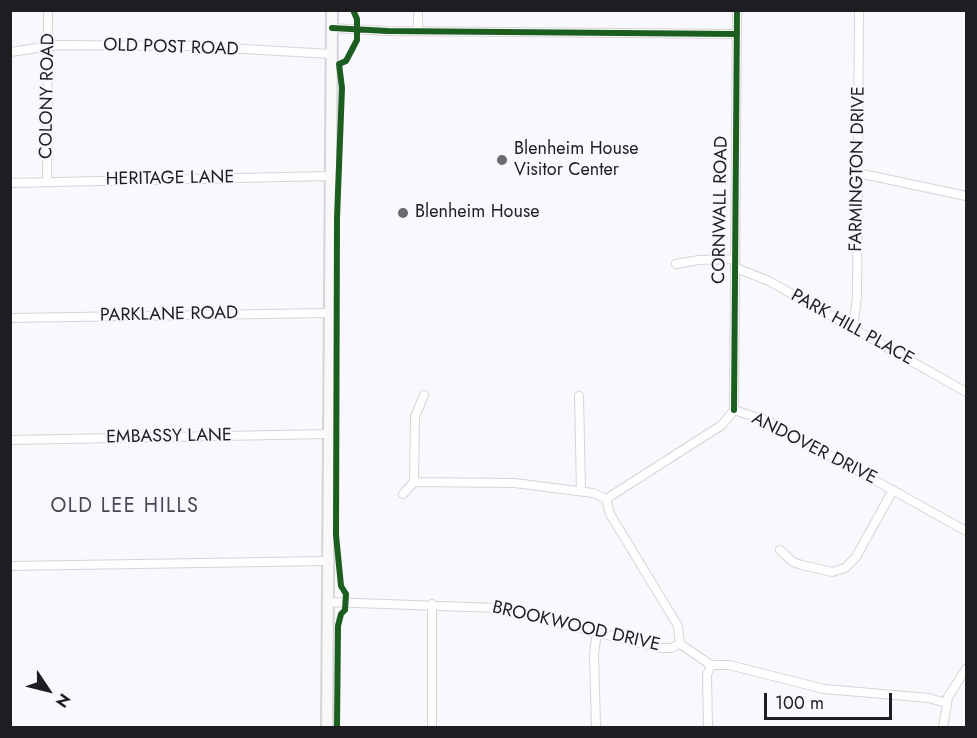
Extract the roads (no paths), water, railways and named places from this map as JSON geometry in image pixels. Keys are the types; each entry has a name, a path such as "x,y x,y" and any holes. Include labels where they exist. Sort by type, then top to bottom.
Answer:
{"main road":[{"path":"327,728 328,313 332,10"}],"street":[{"name":"COLONY ROAD","path":"47,182 48,10"},
{"path":"418,10 418,31"},
{"name":"CORNWALL ROAD","path":"734,410 738,10"},
{"name":"FARMINGTON DRIVE","path":"853,328 857,297 860,10"},
{"path":"332,28 737,34"},
{"name":"OLD POST ROAD","path":"10,52 48,46 191,46 331,54"},
{"path":"858,173 966,196"},
{"name":"HERITAGE LANE","path":"10,183 330,176"},
{"name":"PARK HILL PLACE","path":"676,264 699,260 736,263 966,392"},
{"name":"PARKLANE ROAD","path":"10,318 328,313"},
{"path":"403,494 414,482 415,417 424,395"},
{"path":"579,396 581,491"},
{"name":"ANDOVER DRIVE","path":"606,499 722,425 734,410 770,422 966,531"},
{"name":"EMBASSY LANE","path":"10,440 328,434"},
{"path":"414,482 515,483 581,491 606,499 610,514 678,626 680,644 711,665 729,665 824,689 929,698 946,703"},
{"path":"780,550 793,562 802,565 832,572 845,568 856,557 894,490"},
{"path":"10,567 328,561"},
{"name":"BROOKWOOD DRIVE","path":"328,602 498,608 660,648 671,648 680,644"},
{"path":"432,604 432,728"},
{"path":"596,728 594,654 597,632"},
{"path":"708,728 707,675 711,665"},
{"path":"943,728 946,703 966,669"}],"place":[{"name":"Blenheim House Visitor Center","path":"502,160"},
{"name":"Blenheim House","path":"403,213"}],"district":[{"name":"OLD LEE HILLS","path":"125,507"}]}
